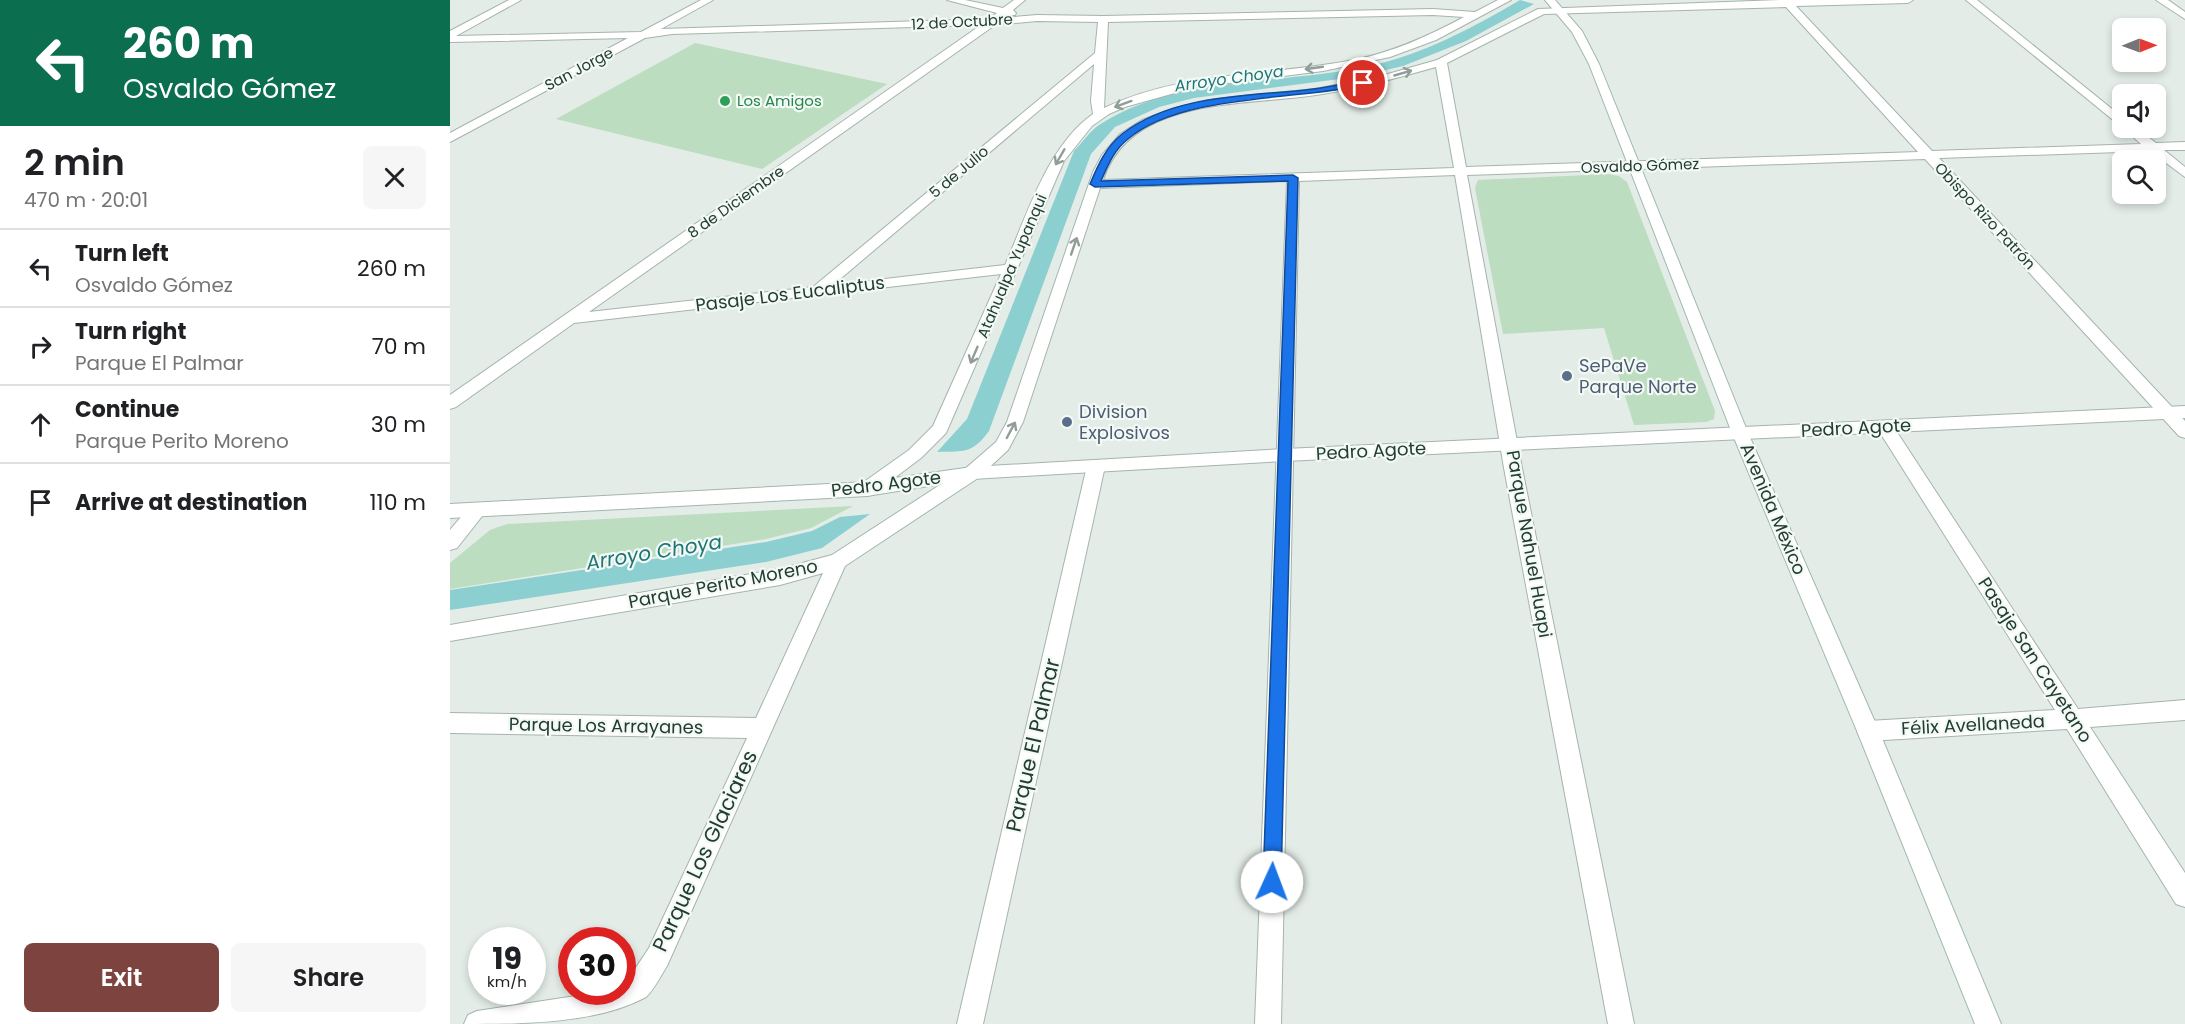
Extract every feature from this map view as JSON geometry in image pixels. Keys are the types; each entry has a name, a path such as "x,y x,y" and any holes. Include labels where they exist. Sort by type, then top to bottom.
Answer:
{"street":[{"path":"450,37 516,0"},
{"name":"San Jorge","path":"450,138 708,0"},
{"path":"952,0 1036,18"},
{"name":"8 de Diciembre","path":"450,403 1020,0"},
{"path":"1103,19 1097,101 1099,114 1156,92 1184,85 1343,64 1384,56 1421,43 1506,0"},
{"path":"972,473 1002,446 1015,422 1095,184 1106,158 1124,137 1146,123 1179,110 1215,102 1315,92 1373,81 1441,62 1554,5 1908,0"},
{"path":"1971,0 2112,114"},
{"path":"2161,0 2185,16"},
{"name":"Obispo Rizo Patrón","path":"1786,2 2185,432"},
{"name":"Avenida México","path":"1554,5 1586,46 1740,433 1868,730 1988,1024"},
{"name":"12 de Octubre","path":"450,37 642,35 672,31 992,22 1036,18 1103,19 1433,12 1475,15"},
{"name":"5 de Julio","path":"817,291 1100,54"},
{"name":"Parque Nahuel Huapi","path":"1441,62 1520,503 1621,1024"},
{"name":"Atahualpa Yupanqui","path":"867,489 915,454 940,429 1058,160 1070,142 1099,114"},
{"path":"2142,138 2185,172"},
{"name":"Osvaldo Gómez","path":"1095,184 2185,146"},
{"path":"1268,1024 1293,178"},
{"name":"Pasaje Los Eucaliptus","path":"570,319 1010,269"},
{"name":"Pedro Agote","path":"450,511 867,489 972,473 1285,455 2185,412"},
{"name":"Pasaje San Cayetano","path":"1884,427 2185,895"},
{"name":"Parque El Palmar","path":"970,1024 1096,466"},
{"name":"Parque Perito Moreno","path":"450,633 780,577 838,561 972,473"},
{"path":"450,543 477,510"},
{"name":"Parque Los Glaciares","path":"477,1024 603,1005 638,987 658,957 838,561"},
{"name":"Félix Avellaneda","path":"1868,730 2073,719 2185,710"},
{"name":"Parque Los Arrayanes","path":"450,723 762,728"}],"green space":[{"name":"Los Amigos","path":"695,43 887,84 762,169 556,119"},
{"path":"1608,174 1619,176 1627,182 1715,411 1714,419 1706,422 1634,425 1604,328 1503,334 1475,188 1478,180"},
{"path":"853,506 811,528 766,539 450,589 450,563 490,530 507,524"}],"water":[{"path":"1520,0 1534,4 1466,41 1403,66 1355,77 1194,98 1159,107 1115,127 1091,154 989,431 978,444 967,450 937,452 967,419 1074,151 1099,125 1129,109 1162,97 1196,89 1337,72 1390,61 1447,39"},
{"path":"870,514 822,548 766,562 450,610 450,590 766,542 812,531 840,517"}],"place":[{"name":"Los Amigos","path":"725,101"},
{"name":"SePaVe Parque Norte","path":"1567,376"},
{"name":"Division Explosivos","path":"1067,422"}],"route":[{"path":"1272,882 1293,178 1095,184 1106,158 1124,137 1146,123 1179,110 1215,102 1315,92 1363,83"}],"water label":[{"name":"Arroyo Choya","path":"1229,78"},
{"name":"Arroyo Choya","path":"654,552"}]}
